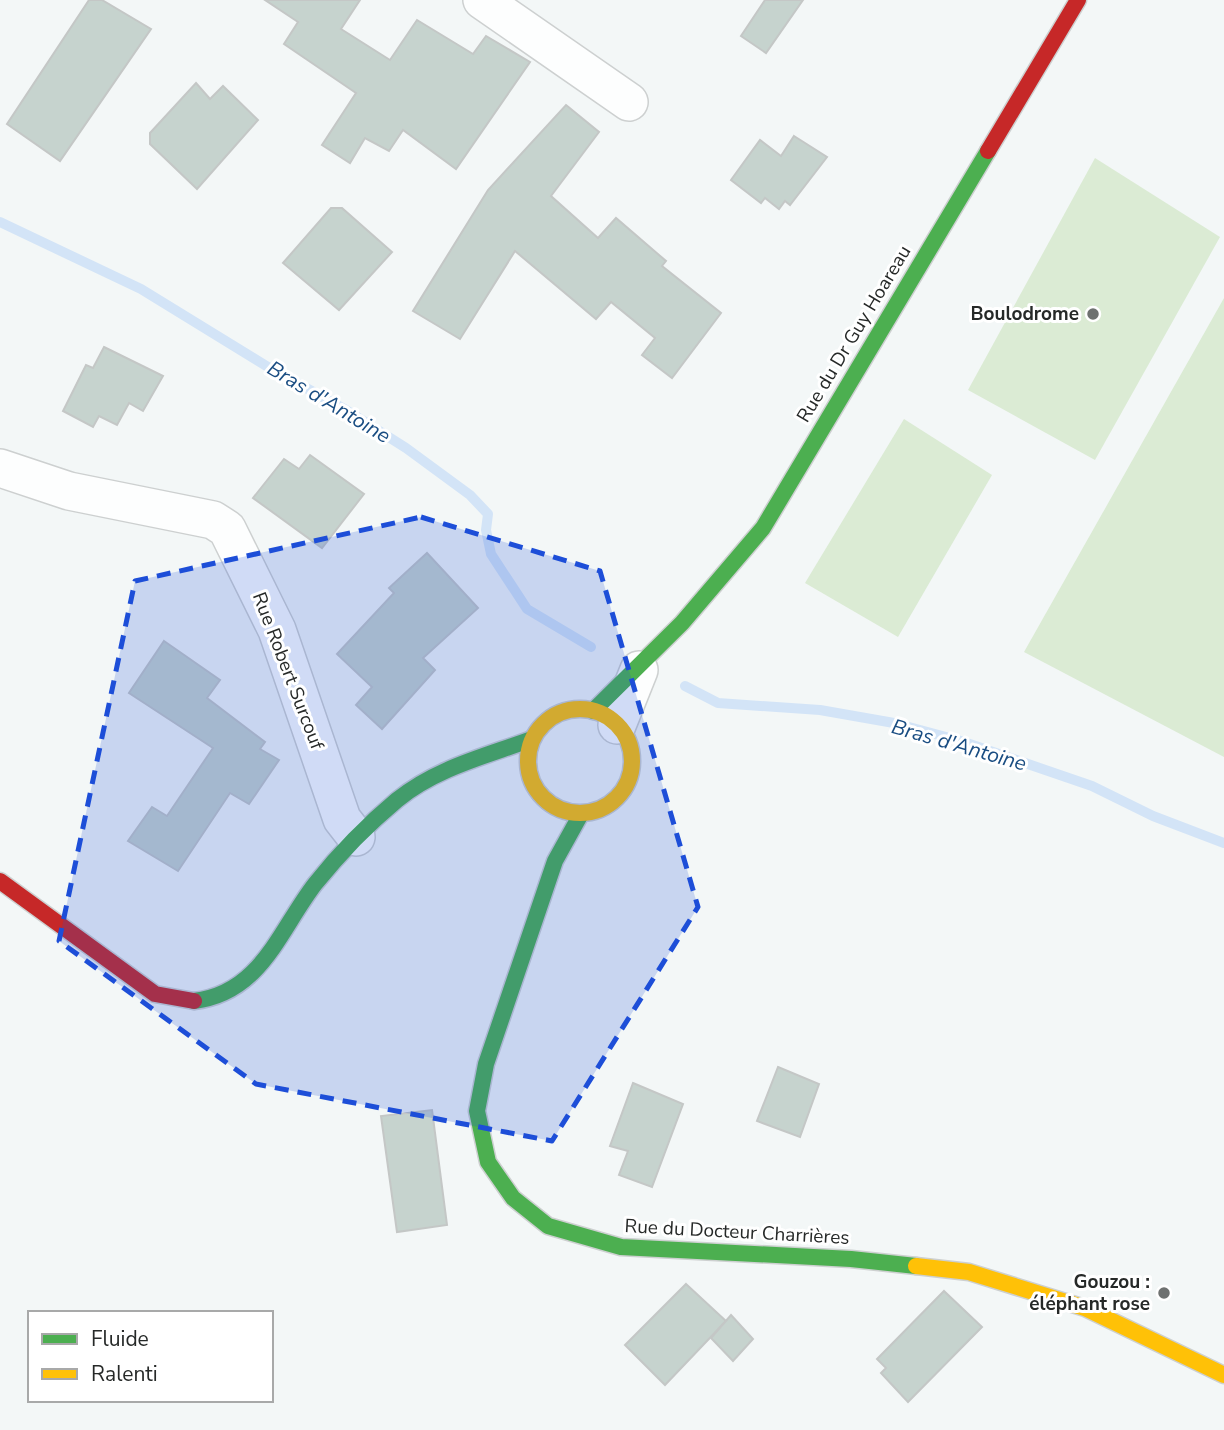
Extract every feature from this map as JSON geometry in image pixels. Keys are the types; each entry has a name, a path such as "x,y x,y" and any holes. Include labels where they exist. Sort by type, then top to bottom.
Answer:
{"street":[{"path":"482,0 629,102"},
{"name":"Rue du Dr Guy Hoareau","path":"639,670 719,584 763,527 1078,0"},
{"name":"Rue Robert Surcouf","path":"0,468 69,491 213,520 227,529 277,630 342,819 356,836"},
{"path":"605,718 639,670"},
{"path":"564,711 605,718 627,739 632,756 631,773 624,789 613,802 598,810 581,814 555,807 523,774 532,739 546,722 564,711"},
{"path":"0,881 155,994 177,1003 209,999 241,987 261,969 306,898 356,836 400,798 440,773 532,739"},
{"path":"470,762 494,767"},
{"name":"Rue du Docteur Charrières","path":"555,807 555,860"},
{"name":"Rue du Docteur Charrières","path":"581,814 555,860 486,1064 477,1111 488,1162 513,1198 548,1226 621,1247 851,1259 969,1272 1085,1308 1224,1375"}],"highlighted area":[{"path":"421,517 600,571 698,907 552,1141 256,1084 59,941 135,581"}],"green space":[{"name":"Boulodrome","path":"1095,158 1220,237 1095,460 968,390"},
{"path":"1224,298 1224,757 1024,652"},
{"path":"904,419 992,475 898,637 805,583"}],"building":[{"path":"89,0 102,0 151,29 60,161 7,124"},
{"path":"265,0 360,0 341,29 390,60 417,20 473,54 486,36 530,62 456,169 403,130 389,151 365,138 350,163 322,145 356,93 284,44 298,22"},
{"path":"765,0 803,0 766,53 741,36"},
{"path":"196,83 210,99 223,86 258,120 197,189 150,144 150,133"},
{"path":"566,105 599,132 551,196 598,238 616,218 666,261 662,266 721,313 672,378 642,355 655,338 611,302 596,319 515,251 460,339 413,311 488,190"},
{"path":"794,136 827,157 790,205 785,201 779,209 765,198 761,203 731,180 760,140 781,156"},
{"path":"331,208 342,208 392,252 339,310 283,263"},
{"path":"104,347 163,376 143,411 129,403 117,425 99,416 93,427 63,411 86,365 93,368"},
{"path":"310,455 364,494 322,548 253,498 284,459 299,469"},
{"path":"427,553 478,608 423,658 435,670 382,729 356,705 372,687 337,654 394,593 389,588"},
{"path":"164,641 220,680 207,698 265,742 260,749 279,760 249,804 230,793 178,871 128,841 152,807 167,816 213,748 129,693"},
{"path":"778,1067 819,1084 800,1137 757,1121"},
{"path":"633,1083 683,1104 652,1187 619,1175 628,1151 610,1146"},
{"path":"432,1110 447,1225 397,1232 381,1116"},
{"path":"686,1284 726,1321 665,1385 625,1345"},
{"path":"944,1291 982,1327 908,1402 881,1373 886,1368 877,1359"},
{"path":"731,1315 753,1339 733,1361 711,1338"}],"waterway":[{"name":"Bras d'Antoine","path":"0,222 141,289 406,448 470,495 488,514 486,530 491,554 527,609 591,647"},
{"name":"Bras d'Antoine","path":"685,686 718,703 820,710 894,723 961,741 1092,786 1153,816 1224,843"}],"traffic: fast":[{"path":"593,711 682,623 763,528 988,151"},
{"path":"194,1001 217,996 252,973 279,940 324,873 364,830 397,800 445,771 532,739"},
{"path":"581,814 555,861 486,1064 477,1111 488,1162 513,1198 548,1226 621,1247 851,1259 916,1266"}],"traffic: slow":[{"path":"580,709 600,713 617,724 628,741 632,761 628,781 617,798 600,809 580,813 560,809 543,798 532,781 528,761 532,741 543,724 560,713 580,709"},
{"path":"916,1266 969,1272 1085,1308 1224,1375"}],"traffic: jam":[{"path":"988,151 1078,0"},
{"path":"0,881 155,994 194,1001"}],"place":[{"name":"Boulodrome","path":"1093,314"},
{"name":"Gouzou : éléphant rose","path":"1164,1293"}]}
